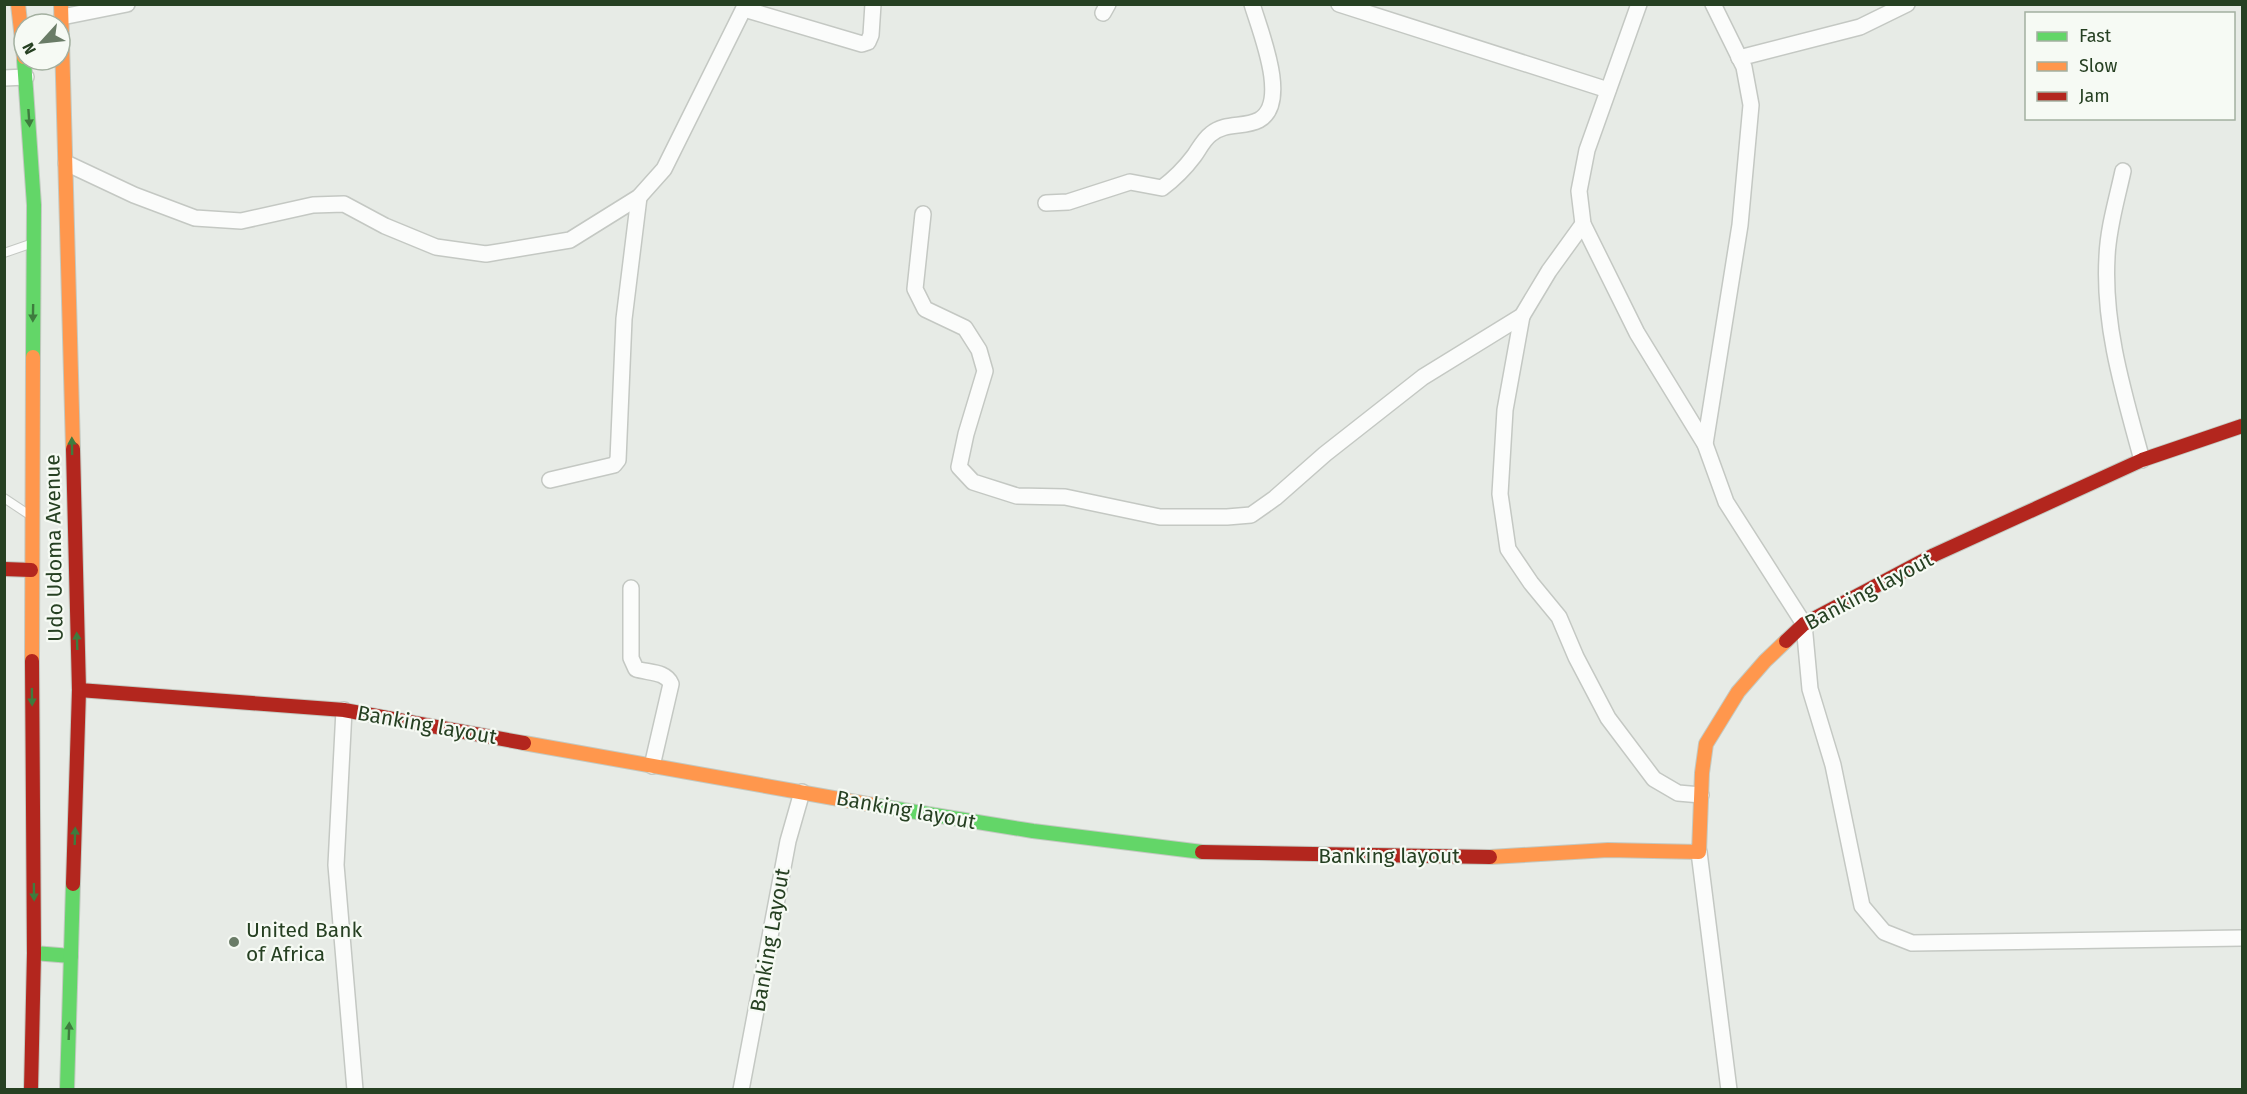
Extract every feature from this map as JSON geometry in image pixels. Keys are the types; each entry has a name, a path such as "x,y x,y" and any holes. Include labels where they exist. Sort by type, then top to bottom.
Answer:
{"street":[{"path":"62,11 127,4"},
{"path":"66,164 134,195 195,218 241,221 314,205 344,204 385,226 436,247 486,254 570,240 639,197 664,169 745,7 862,44 868,42 871,35 873,4"},
{"path":"1047,203 1068,202 1130,182 1162,188 1193,158 1210,134 1224,127 1253,123 1262,118 1271,107 1274,88 1252,4"},
{"path":"1339,4 1608,90"},
{"path":"1639,4 1587,150 1579,191 1583,224 1637,333 1705,444 1726,502 1804,624 1810,689 1833,765 1862,906 1884,932 1912,944 2242,938"},
{"path":"1705,444 1740,225 1751,105 1744,66 1713,4"},
{"path":"1739,58 1860,27 1907,4"},
{"name":"Udo Udoma Avenue","path":"62,11 79,690 67,1089"},
{"name":"Udo Udoma Avenue","path":"25,72 34,205 31,570 34,953 32,1089"},
{"path":"4,78 26,77"},
{"path":"2123,171 2106,255 2107,290 2116,368 2142,460"},
{"path":"550,480 614,465 618,460 624,319 639,197"},
{"path":"924,214 915,289 925,309 965,328 979,350 985,371 959,466 973,482 1017,496 1065,497 1160,517 1227,517 1251,514 1275,498 1325,454 1423,377 1522,316"},
{"path":"1583,224 1549,271 1522,316 1505,410 1500,494 1508,549 1531,583 1559,617 1576,657 1608,718 1654,779 1678,793 1701,795"},
{"name":"Banking layout","path":"79,690 344,710 652,766 1033,831 1207,853 1490,856 1608,850 1699,852 1706,744 1738,692 1765,661 1804,624 1934,555 2142,460 2242,426"},
{"path":"4,569 31,570"},
{"path":"631,588 631,658 636,669 664,675 669,678 671,684 652,766"},
{"name":"Banking layout","path":"344,710 336,865 355,1089"},
{"name":"Banking Layout","path":"741,1089 788,841 802,792"},
{"path":"1699,852 1729,1089"},
{"path":"34,953 71,956"}],"lane":[{"path":"4,253 34,242"},
{"path":"4,498 32,517"}],"traffic: fast":[{"path":"25,72 34,205 33,357"},
{"path":"873,805 1033,831 1202,852"},
{"path":"67,1090 73,884"},
{"path":"34,953 71,956"}],"traffic: slow":[{"path":"18,4 19,12"},
{"path":"61,4 73,449"},
{"path":"32,661 33,357"},
{"path":"1490,857 1608,850 1699,852 1702,773 1706,744 1738,692 1786,641"},
{"path":"524,743 873,805"}],"traffic: jam":[{"path":"1786,641 1804,624 1934,555 2142,460 2242,426"},
{"path":"73,449 79,690 73,884"},
{"path":"4,569 31,570"},
{"path":"31,1090 34,953 32,661"},
{"path":"79,690 344,710 524,743"},
{"path":"1202,852 1490,857"}],"place":[{"name":"United Bank of Africa","path":"234,942"}]}
